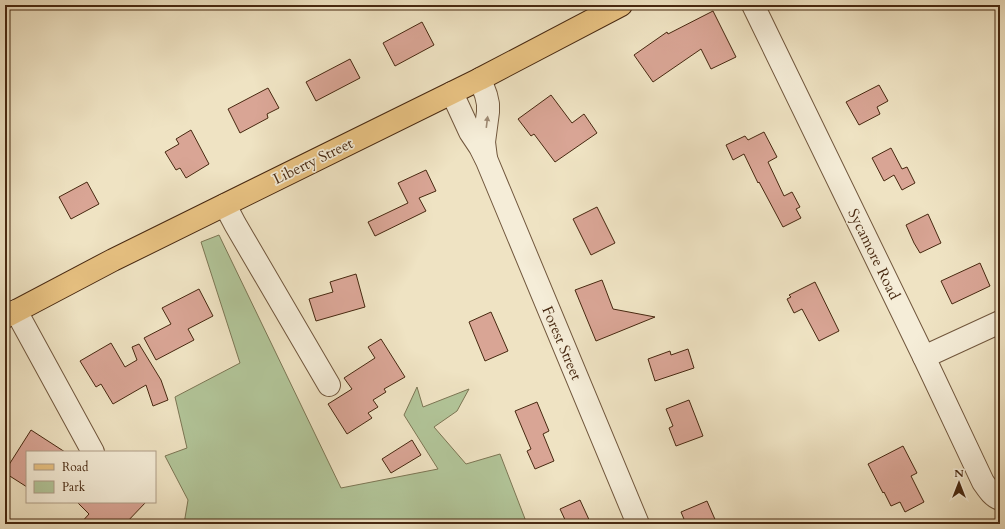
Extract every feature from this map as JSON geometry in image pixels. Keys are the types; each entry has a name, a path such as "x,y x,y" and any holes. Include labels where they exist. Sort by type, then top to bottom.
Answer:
{"main road":[{"name":"Liberty Street","path":"10,314 225,205 480,79 621,5"}],"street":[{"name":"Sycamore Road","path":"753,5 924,356 983,482 989,491 1000,499"},
{"name":"Forest Street","path":"480,79 488,104 484,142 487,161"},
{"name":"Forest Street","path":"452,93 470,132 487,161 638,524"},
{"path":"225,205 329,385"},
{"path":"10,314 92,451"},
{"path":"924,356 1000,322"}],"green space":[{"path":"219,235 341,488 438,469 404,415 417,387 423,407 469,389 457,411 434,427 466,464 500,454 527,524 184,524 188,500 165,456 187,448 175,397 240,363 201,242"}],"building":[{"path":"713,11 736,57 711,69 701,49 653,82 634,55 667,32 668,34"},
{"path":"422,22 434,45 395,66 383,43"},
{"path":"350,59 360,78 316,101 306,82"},
{"path":"879,85 888,101 877,107 880,114 859,125 846,102"},
{"path":"268,88 279,108 267,114 268,118 240,133 228,109"},
{"path":"551,95 572,123 584,114 597,133 555,162 534,134 531,136 518,119"},
{"path":"191,130 209,164 186,178 180,168 176,170 165,152 179,144 176,139"},
{"path":"764,132 777,157 768,162 784,196 792,192 800,207 796,209 801,218 783,227 759,182 758,183 744,154 733,160 726,145 745,136 748,140"},
{"path":"891,148 902,169 907,167 915,183 902,190 894,175 884,181 872,158"},
{"path":"426,170 436,191 419,198 426,211 375,236 368,222 408,203 398,183"},
{"path":"87,182 99,204 71,219 59,197"},
{"path":"597,207 615,243 591,255 573,219"},
{"path":"928,214 941,243 920,253 906,225"},
{"path":"980,263 990,286 952,304 941,281"},
{"path":"356,274 365,307 316,321 309,299 333,292 330,282"},
{"path":"602,280 613,309 655,317 596,341 575,290"},
{"path":"815,282 839,331 819,341 802,309 794,313 787,299 791,297 789,295"},
{"path":"199,289 213,316 188,329 194,340 156,360 144,338 171,324 162,308"},
{"path":"491,312 508,351 485,361 469,322"},
{"path":"381,339 405,377 384,389 386,392 373,400 378,407 368,413 372,418 347,434 328,404 352,389 344,378 375,358 368,347"},
{"path":"111,343 125,367 137,360 132,347 139,344 161,380 168,400 153,406 146,385 113,404 101,384 96,387 80,361"},
{"path":"688,349 694,368 655,381 648,359 670,351 671,355"},
{"path":"689,400 703,436 676,446 669,428 673,426 666,409"},
{"path":"537,402 549,431 543,434 554,461 535,469 527,451 531,449 515,411"},
{"path":"31,430 63,451 26,451 26,486 5,473"},
{"path":"412,440 421,455 391,473 382,459"},
{"path":"903,446 917,473 911,476 924,502 905,512 900,502 891,506 868,464"},
{"path":"580,500 591,524 567,524 560,509"},
{"path":"707,501 717,524 686,524 681,512"},
{"path":"78,503 145,503 125,524 80,524 89,514"}]}
